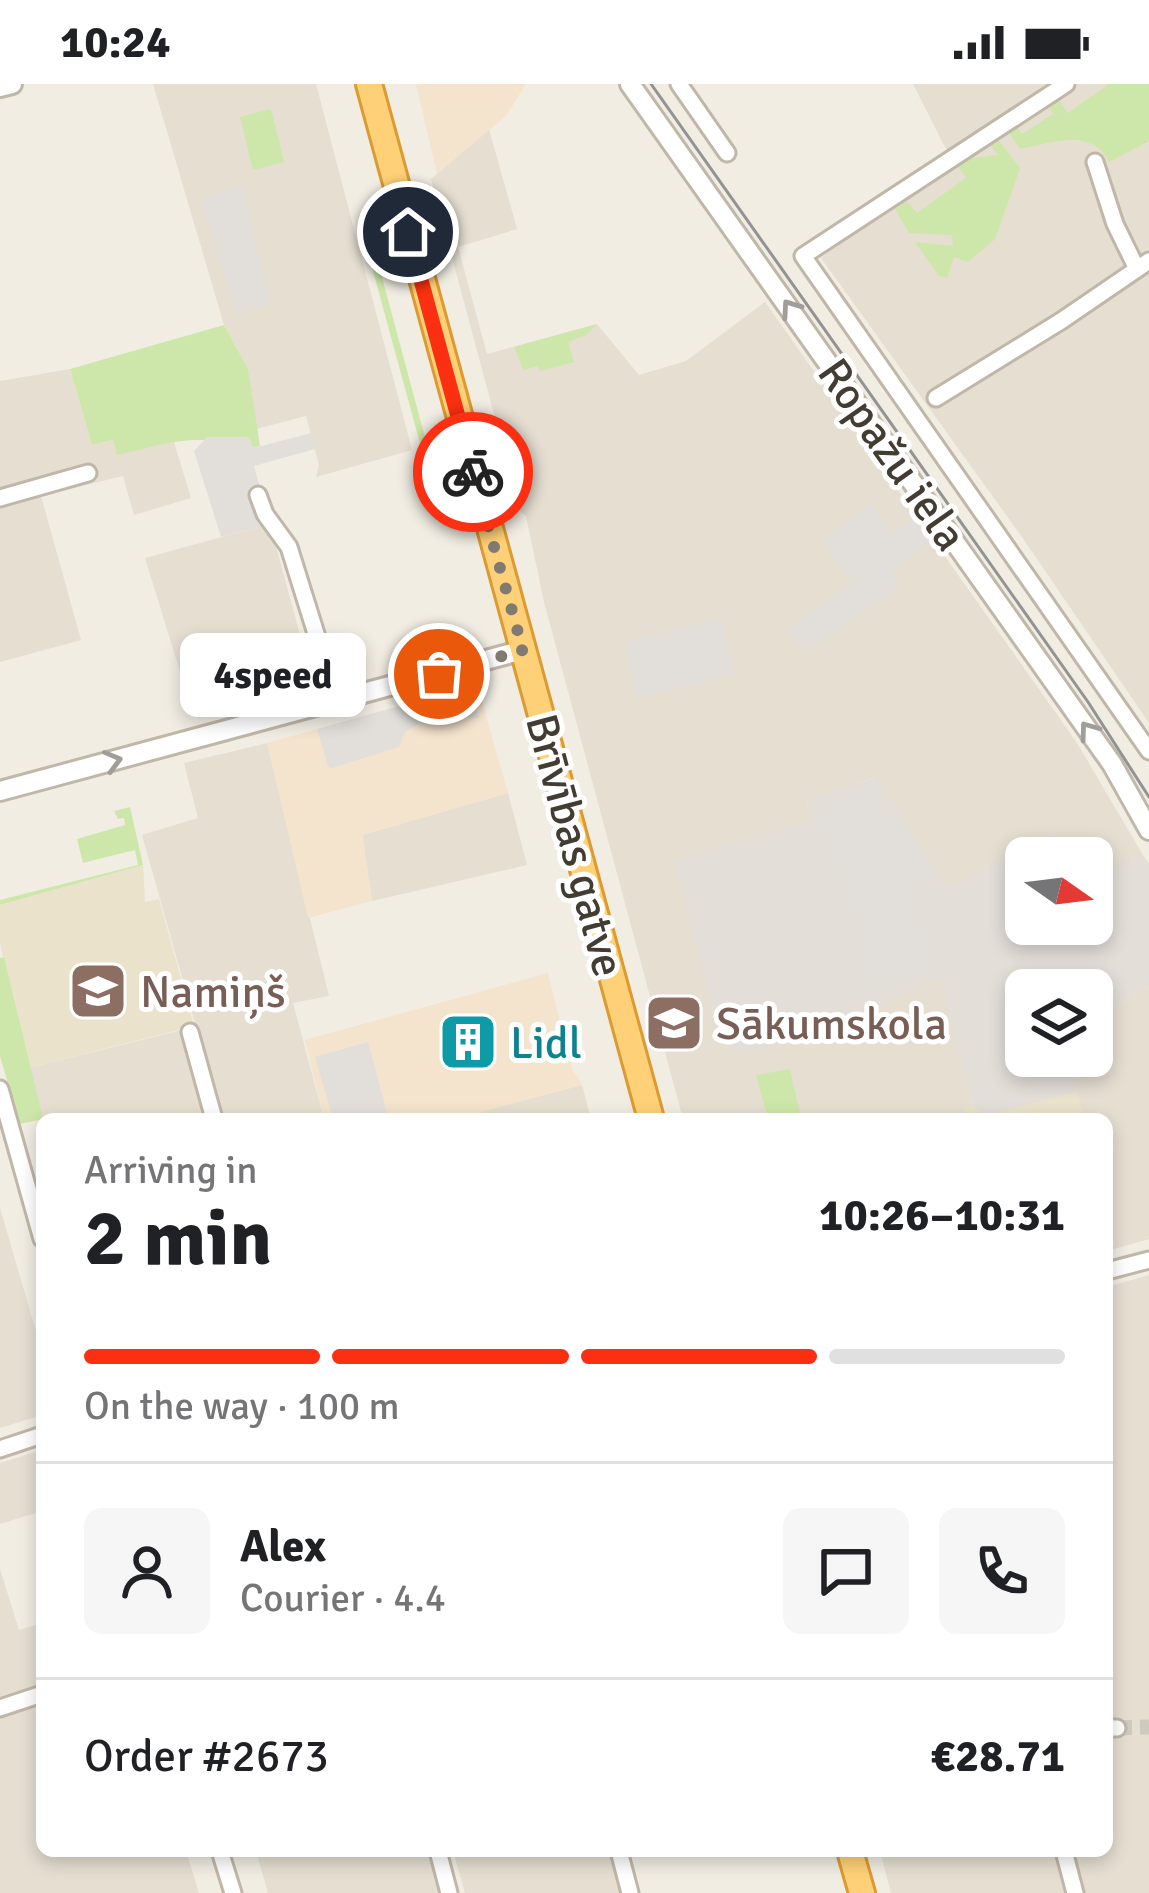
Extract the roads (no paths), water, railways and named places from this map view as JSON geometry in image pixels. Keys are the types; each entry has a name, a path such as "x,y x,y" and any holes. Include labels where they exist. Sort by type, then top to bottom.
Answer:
{"highway":[{"name":"Brīvības gatve","path":"370,84 649,1113"},
{"path":"852,1857 862,1893"}],"street":[{"path":"0,87 12,84"},
{"name":"Ropažu iela","path":"631,84 1112,764 1149,830"},
{"path":"679,84 727,153"},
{"name":"Ropažu iela","path":"1066,84 803,256 1149,751"},
{"path":"937,398 1143,265 1115,224 1095,162"},
{"path":"0,498 88,473"},
{"path":"258,495 265,514 290,548 338,701"},
{"path":"0,791 523,650"},
{"path":"190,1032 212,1113"},
{"path":"0,1089 36,1218"},
{"path":"1113,1269 1149,1260"},
{"path":"0,1449 36,1437"},
{"path":"0,1708 36,1696"},
{"path":"222,1857 233,1893"},
{"path":"439,1857 449,1893"},
{"path":"621,1857 630,1893"},
{"path":"1066,1857 1075,1893"}],"tunnel":[{"path":"1117,1728 1149,1727"}],"tram line":[{"path":"651,84 1088,702 1149,797"}],"place":[{"name":"4speed","path":"439,674"},
{"name":"Namiņš","path":"98,991"},
{"name":"Sākumskola","path":"674,1023"},
{"name":"Lidl","path":"468,1042"}]}
